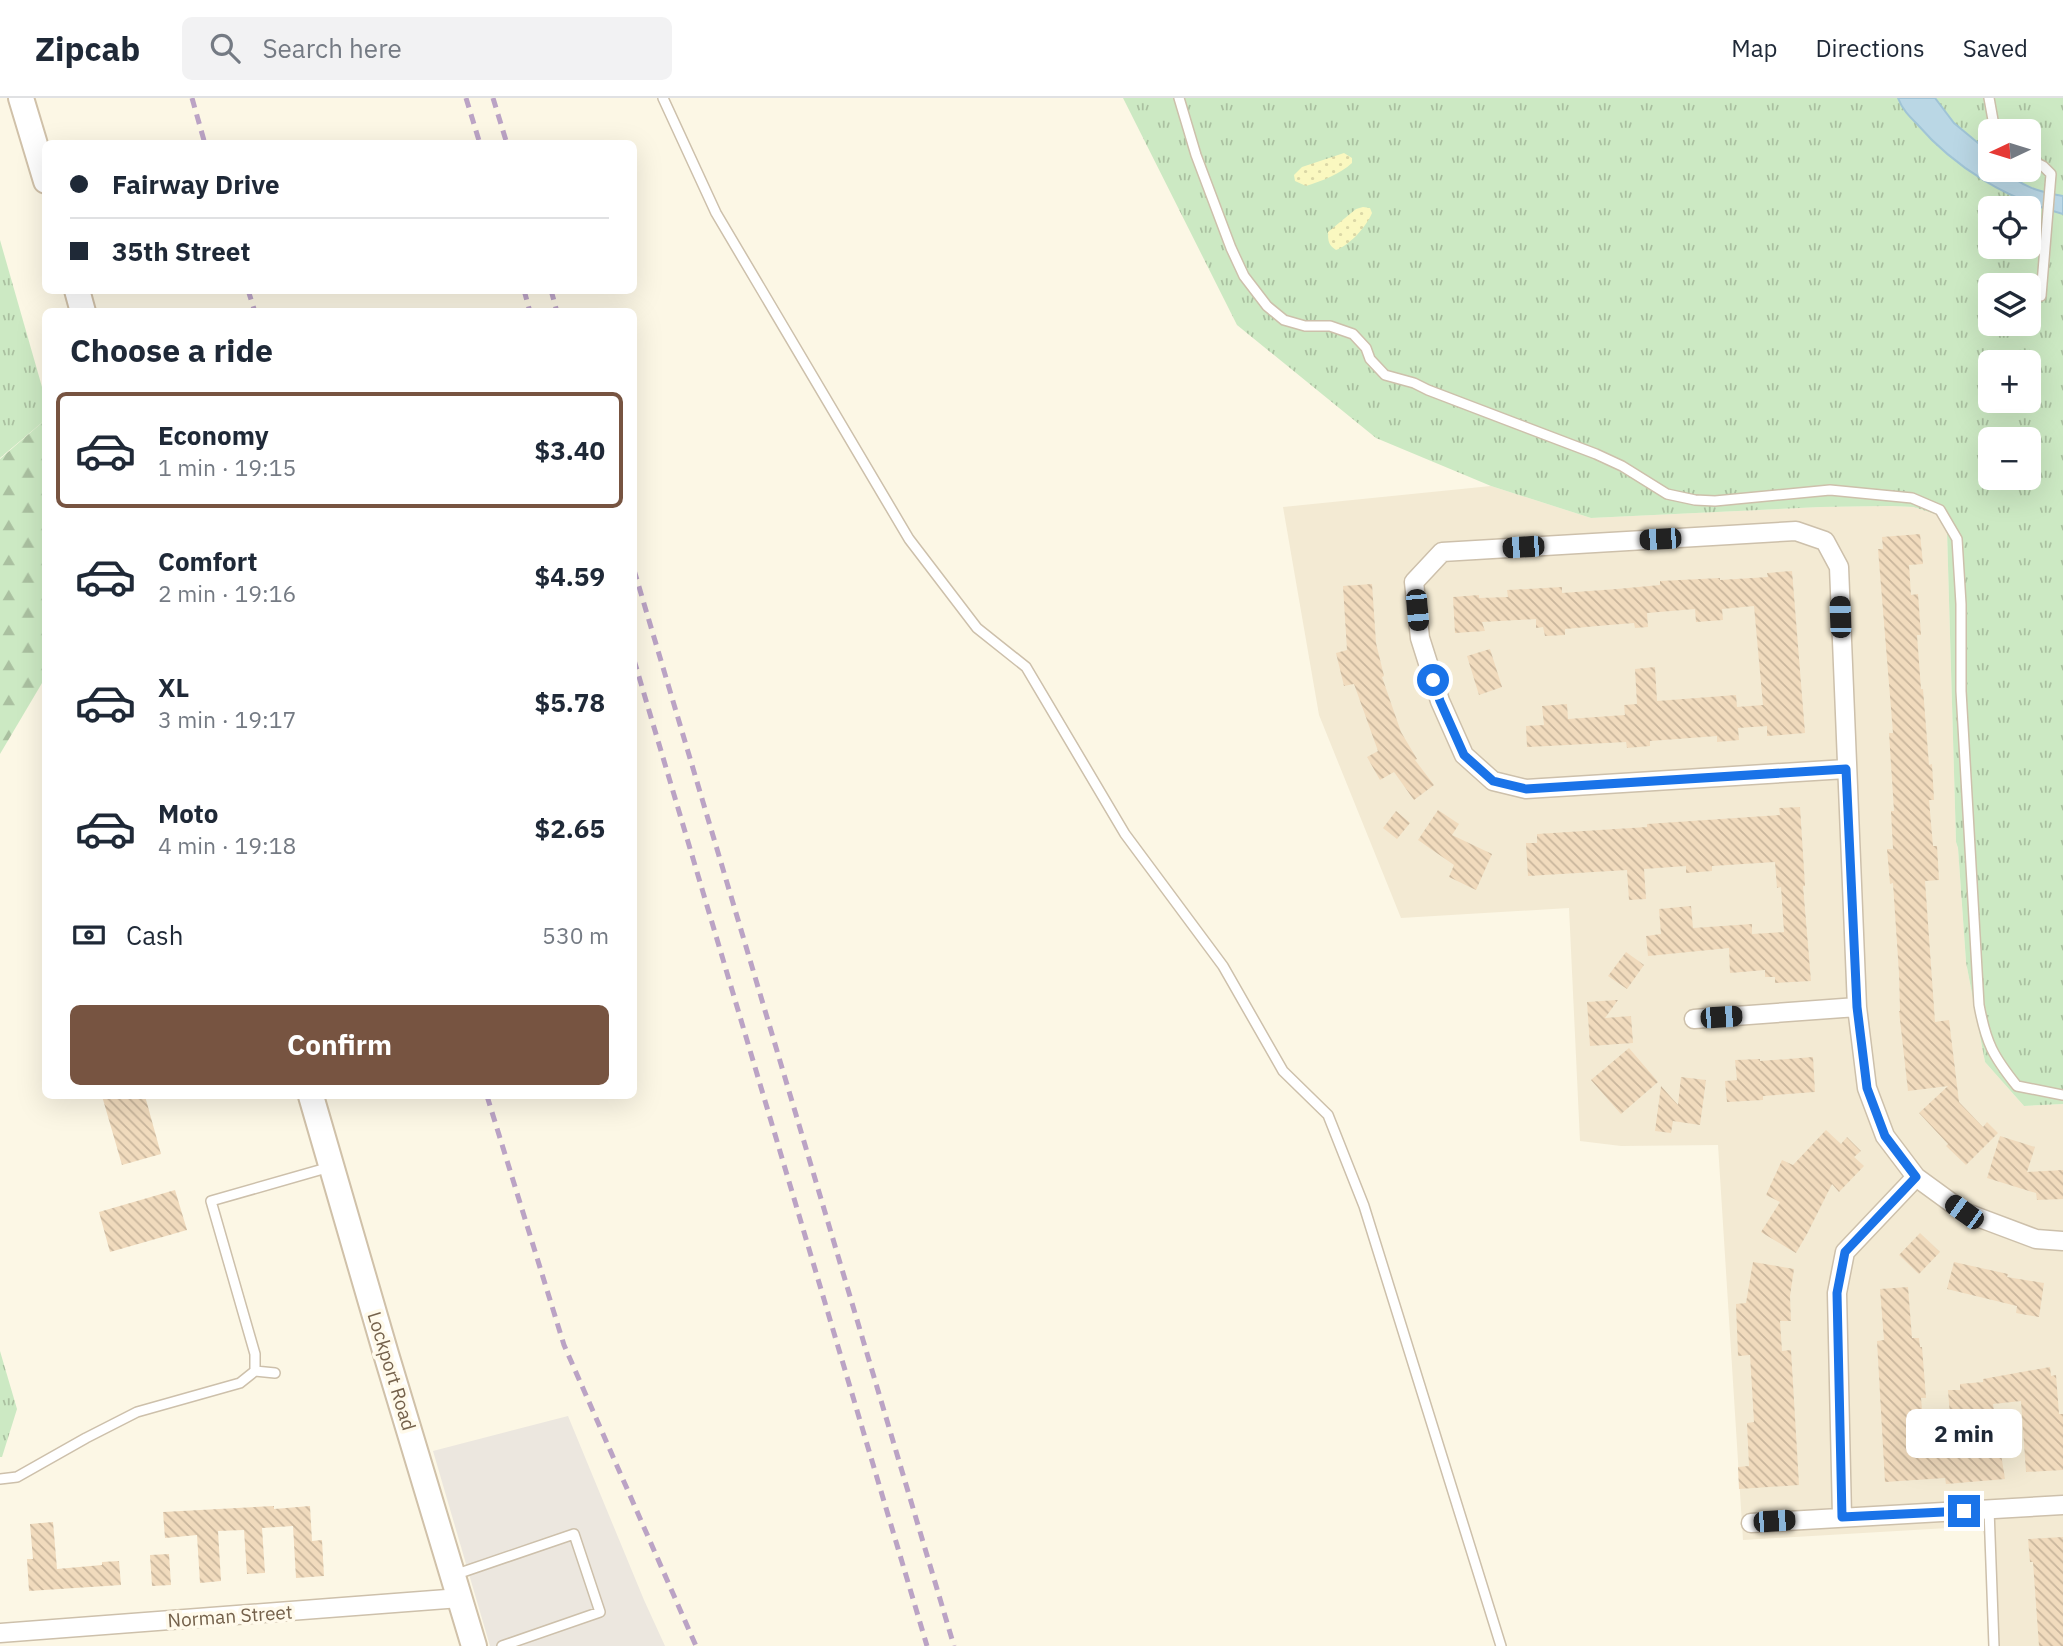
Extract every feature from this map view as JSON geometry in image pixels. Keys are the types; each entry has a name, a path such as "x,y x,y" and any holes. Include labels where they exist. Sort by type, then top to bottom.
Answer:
{"street":[{"path":"21,98 42,168"},
{"path":"1846,769 1526,789 1493,781 1464,755 1440,701 1420,638 1414,582 1442,552 1796,531 1825,541 1839,567 1857,1007 1867,1088 1885,1136 1916,1177 1964,1212 2036,1239 2063,1241"},
{"path":"1694,1019 1857,1007"},
{"name":"Lockport Road","path":"312,1099 474,1646"},
{"path":"1842,1517 1837,1293 1845,1252 1916,1177"},
{"path":"1751,1523 2063,1505"},
{"name":"Norman Street","path":"0,1633 456,1586"}],"lane":[{"path":"663,98 716,213 909,539 978,628 1026,667 1125,834 1223,967 1283,1071 1328,1115 1364,1206 1501,1646"},
{"path":"1180,98 1196,155 1244,276 1267,306 1284,320 1304,326 1330,326 1353,334 1385,375 1414,383 1596,454 1622,466 1667,494 1714,501 1830,490 1912,498 1940,510 1958,539 1961,691 1979,1005 1990,1047 2017,1086 2063,1095"},
{"path":"1989,98 1993,119"},
{"path":"2041,166 2051,174 2052,181 2047,210 2048,229 2041,296"},
{"path":"255,1371 255,1354 211,1200 332,1167"},
{"path":"0,1479 17,1477 138,1412 240,1383 255,1371 275,1373"},
{"path":"1989,1509 1994,1646"},
{"path":"456,1586 574,1534 600,1612 502,1646"}],"shaded area":[{"path":"1491,486 1591,518 1890,506 1914,507 1938,515 1947,531 1956,842 1966,962 1985,1062 2024,1106 2063,1104 2063,1646 1990,1646 1982,1526 1743,1540 1718,1145 1621,1146 1580,1141 1569,908 1401,918 1319,715 1283,507"},
{"path":"568,1416 665,1646 490,1646 433,1451"}],"green space":[{"path":"1123,98 2063,98 2063,1104 2024,1106 1985,1062 1966,962 1956,842 1947,531 1938,515 1914,507 1890,506 1591,518 1491,486 1376,438 1237,325"},
{"path":"0,240 42,387 42,423 0,458"},
{"path":"42,423 42,683 0,754 0,459"},
{"path":"0,1351 17,1409 2,1457 0,1457"}],"sand":[{"path":"1344,153 1352,158 1352,163 1336,174 1306,186 1295,181 1294,175 1302,167"},
{"path":"1370,208 1372,213 1366,224 1352,240 1336,250 1329,242 1328,232 1356,209"}],"water":[{"path":"1898,98 1935,98 1954,123 1978,143 1978,177 1948,155 1902,106"},
{"path":"1986,182 2020,182 2046,193 2063,196 2063,214 2041,208 2041,196 2013,196"}],"building":[{"path":"1920,534 1923,564 1909,565 1911,595 1918,594 1921,635 1917,635 1921,689 1929,765 1932,764 1934,800 1929,800 1933,846 1937,846 1939,880 1925,881 1935,1022 1949,1020 1959,1102 1983,1127 1987,1122 1998,1133 1966,1165 1919,1113 1948,1086 1908,1091 1899,1011 1893,883 1890,884 1887,849 1893,849 1891,811 1894,811 1889,733 1893,733 1878,549 1883,549 1882,537"},
{"path":"1792,571 1805,733 1767,736 1767,726 1738,728 1739,740 1717,742 1717,736 1650,741 1650,746 1627,748 1626,742 1527,747 1526,726 1544,725 1542,706 1567,704 1568,719 1625,715 1624,705 1637,704 1635,669 1655,667 1657,701 1736,695 1737,707 1763,705 1754,606 1722,609 1723,620 1696,622 1695,609 1647,613 1648,627 1635,628 1634,623 1565,629 1565,635 1545,636 1543,627 1536,628 1536,619 1482,622 1485,631 1455,633 1453,597 1508,597 1507,590 1562,587 1562,593 1617,589 1660,585 1660,581 1768,577 1767,573"},
{"path":"1372,584 1376,643 1384,676 1382,677 1401,732 1417,759 1415,760 1434,785 1414,800 1394,772 1380,780 1367,757 1378,751 1354,684 1344,686 1336,653 1347,650 1343,586"},
{"path":"1490,649 1502,687 1479,695 1467,656"},
{"path":"1800,807 1811,981 1775,983 1775,977 1765,977 1765,970 1730,973 1729,948 1648,956 1646,936 1661,934 1659,909 1691,906 1693,928 1752,924 1752,934 1784,932 1781,887 1777,888 1775,862 1712,866 1712,871 1686,873 1686,866 1644,869 1646,899 1629,900 1627,870 1528,876 1526,843 1537,843 1537,834 1780,815 1779,808"},
{"path":"1438,810 1459,824 1452,835 1492,854 1476,890 1449,877 1454,865 1418,840"},
{"path":"1396,811 1410,823 1397,839 1383,828"},
{"path":"1626,952 1644,965 1627,989 1608,976"},
{"path":"1618,1000 1605,1018 1631,1016 1633,1043 1590,1046 1587,1002"},
{"path":"1629,1048 1658,1082 1621,1114 1591,1080"},
{"path":"1813,1057 1815,1092 1727,1102 1725,1081 1737,1080 1735,1060"},
{"path":"1681,1077 1706,1080 1700,1125 1673,1121 1671,1133 1655,1131 1661,1086 1678,1105"},
{"path":"103,1099 146,1099 161,1154 122,1165"},
{"path":"1826,1130 1841,1144 1847,1137 1861,1151 1854,1157 1864,1166 1839,1192 1832,1184 1796,1253 1761,1232 1780,1202 1766,1195 1782,1160 1793,1165"},
{"path":"2000,1136 2035,1147 2027,1172 2063,1170 2063,1199 2037,1200 2036,1193 1987,1178"},
{"path":"175,1190 187,1230 110,1252 99,1212"},
{"path":"1920,1233 1940,1252 1919,1274 1899,1255"},
{"path":"1753,1262 1794,1269 1790,1296 1791,1321 1780,1321 1782,1351 1791,1350 1799,1485 1739,1489 1738,1467 1749,1466 1747,1423 1754,1422 1750,1355 1738,1356 1736,1304 1746,1303"},
{"path":"1954,1262 2008,1274 2007,1277 2044,1283 2039,1317 2016,1313 2017,1306 1947,1289"},
{"path":"1908,1287 1912,1338 1919,1338 1922,1347 1926,1398 1921,1398 1924,1431 1951,1429 1948,1390 1960,1390 1960,1384 1983,1382 1983,1379 2050,1367 2051,1376 2056,1375 2059,1414 2063,1414 2063,1470 2026,1472 2021,1401 1993,1404 2005,1479 1946,1484 1945,1478 1885,1482 1877,1341 1884,1340 1880,1289"},
{"path":"274,1506 274,1509 310,1506 312,1541 322,1540 324,1576 296,1578 293,1526 262,1528 265,1573 247,1574 244,1530 218,1531 221,1581 200,1583 197,1535 165,1538 163,1512"},
{"path":"53,1522 57,1569 119,1561 121,1585 29,1591 27,1559 33,1559 30,1524"},
{"path":"2063,1537 2063,1646 2039,1646 2033,1562 2030,1562 2028,1539"},
{"path":"169,1554 171,1585 152,1586 150,1555"}],"railway":[{"path":"192,98 204,140"},
{"path":"466,98 479,140"},
{"path":"493,98 506,140"},
{"path":"249,294 254,308"},
{"path":"525,294 529,308"},
{"path":"552,294 556,308"},
{"path":"637,580 954,1646"},
{"path":"637,670 927,1646"},
{"path":"488,1099 564,1345 696,1646"}],"route":[{"path":"1433,680 1464,755 1493,781 1526,789 1846,769 1857,1007 1867,1088 1885,1136 1916,1177 1845,1252 1837,1293 1842,1517 1964,1511"}]}
